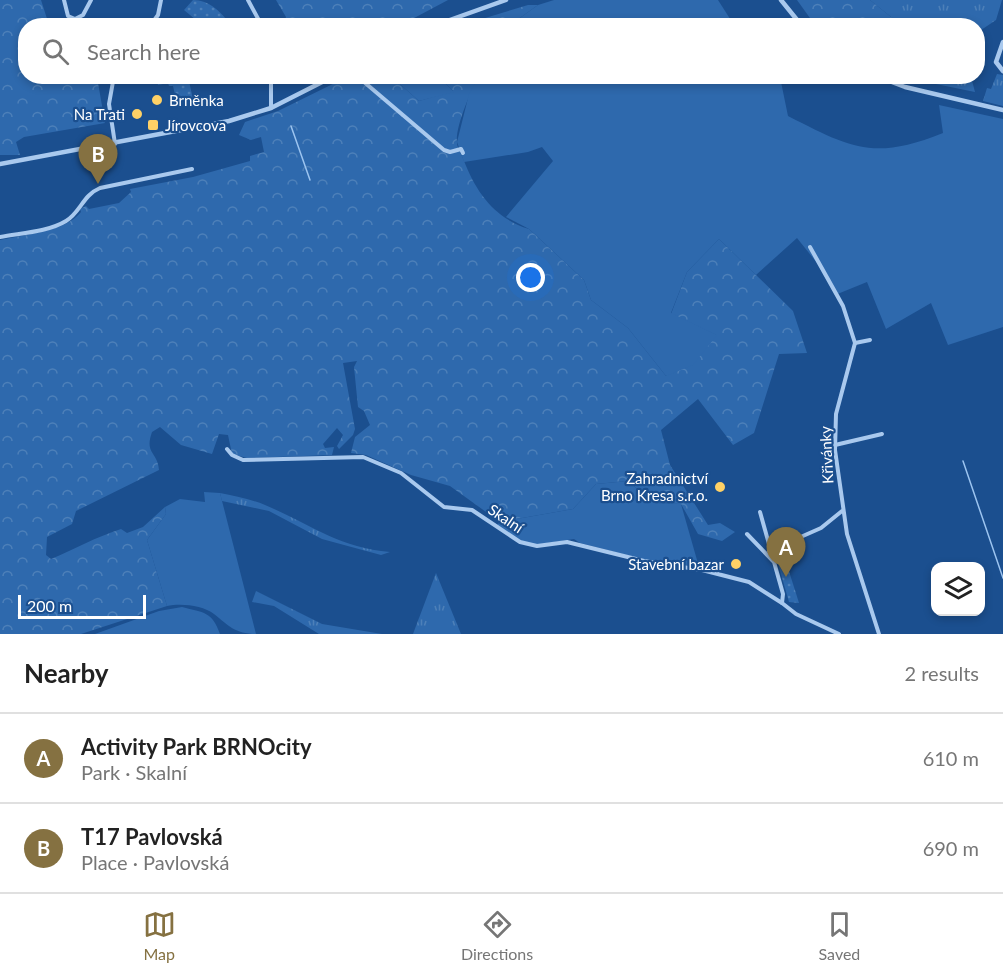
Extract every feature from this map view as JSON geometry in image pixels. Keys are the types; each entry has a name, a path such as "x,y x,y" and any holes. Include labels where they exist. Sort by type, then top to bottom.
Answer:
{"street":[{"path":"64,0 71,18 81,18 91,0"},
{"path":"156,18 161,0"},
{"path":"248,0 258,18"},
{"path":"482,7 492,0"},
{"path":"454,18 506,0"},
{"path":"781,0 796,18"},
{"path":"1003,42 997,66 1003,71"},
{"path":"113,84 109,104 115,145"},
{"path":"271,108 272,84"},
{"path":"0,164 199,129 271,108 318,84"},
{"path":"366,84 444,150 450,152 460,149 463,153"},
{"path":"897,84 1003,110"},
{"path":"0,237 58,225 68,220 88,194 97,189 192,169"},
{"path":"810,247 843,306 855,343 870,340"},
{"name":"Křivánky","path":"855,343 836,414 835,446 842,511 879,634"},
{"path":"835,446 882,434"},
{"name":"Skalní","path":"227,449 232,455 243,460 363,457 401,473 444,507 472,510 520,542 537,546 567,542 644,561 702,570 749,582 796,614 839,634"},
{"path":"769,551 821,528 842,511"},
{"path":"760,512 769,551 783,594 782,603"},
{"path":"747,534 773,562"}],"green space":[{"path":"0,0 41,0 47,18 18,18 18,84 98,84 105,123 24,137 16,142 20,155 0,155"},
{"path":"193,0 199,1 214,8 225,18 194,18 184,10"},
{"path":"276,0 448,0 414,18 286,17"},
{"path":"554,0 718,0 730,18 520,18 538,5"},
{"path":"797,0 870,0 892,18 810,18"},
{"path":"870,0 1002,0 996,20 985,27 985,18 892,18"},
{"path":"528,5 538,5 520,18 485,18"},
{"path":"997,74 1003,75 1003,106 983,101 987,88 991,89"},
{"path":"168,84 190,84 193,99 177,103 173,86"},
{"path":"333,84 400,84 419,101 453,91 446,84 476,84 458,128 457,143 481,194 506,219 529,229 584,280 591,300 628,328 666,376 716,335 671,314 687,272 719,239 793,311 807,353 779,354 754,433 733,445 698,399 661,430 670,465 708,525 720,523 735,532 722,541 698,534 681,504 654,503 628,481 596,484 573,509 500,522 450,486 411,475 366,455 351,453 355,437 370,425 364,411 358,407 354,367 357,361 343,363 355,429 353,435 339,449 337,446 343,435 337,428 323,444 325,448 334,447 332,455 247,458 232,454 228,435 219,434 212,454 181,445 160,427 152,432 150,439 150,449 159,470 76,511 72,524 47,537 46,555 51,559 112,532 121,529 127,533 143,527 165,507 166,514 147,540 167,606 81,634 0,634 0,240 55,228 74,219 81,212 80,209 86,206 89,209 119,203 131,192 130,189 193,177 250,161 250,156 264,152 261,137 251,140 239,135 245,122 278,111"},
{"path":"400,84 446,84 454,92 419,101"},
{"path":"475,84 781,84 788,116 846,143 880,148 919,142 943,133 939,105 1003,119 1003,327 948,345 931,303 886,329 867,282 835,295 817,263 797,238 756,275 719,239 687,272 671,313 717,335 693,365 666,376 628,328 591,300 584,280 529,229 506,217 553,161 542,147 528,152 464,162 457,142 469,94"},
{"path":"936,84 973,84 975,92"},
{"path":"628,481 654,503 681,504 699,567 646,560 580,543 574,539 534,545 524,543 497,525 500,522 573,509 596,484"},
{"path":"204,492 220,493 256,634 237,631 214,614 198,607 167,606 147,540 166,514 165,507 180,499 205,502"},
{"path":"220,493 265,505 355,546 390,552 381,555 322,539 269,511 222,501"},
{"path":"782,549 799,603 789,602 775,553"},
{"path":"436,573 461,634 413,634"},
{"path":"256,591 322,624 382,634 319,634 274,606 252,602"},
{"path":"182,607 206,614 214,621 220,634 95,634 159,611"}],"waterway":[{"path":"291,126 310,180"},
{"path":"963,461 1003,578"}],"place":[{"name":"Brněnka","path":"157,100"},
{"name":"Na Trati","path":"137,114"},
{"name":"Jírovcova","path":"153,125"},
{"name":"T17 Pavlovská","path":"98,184"},
{"name":"Zahradnictví Brno Kresa s.r.o.","path":"720,487"},
{"name":"Stavební bazar","path":"736,564"},
{"name":"Activity Park BRNOcity","path":"786,577"}]}
